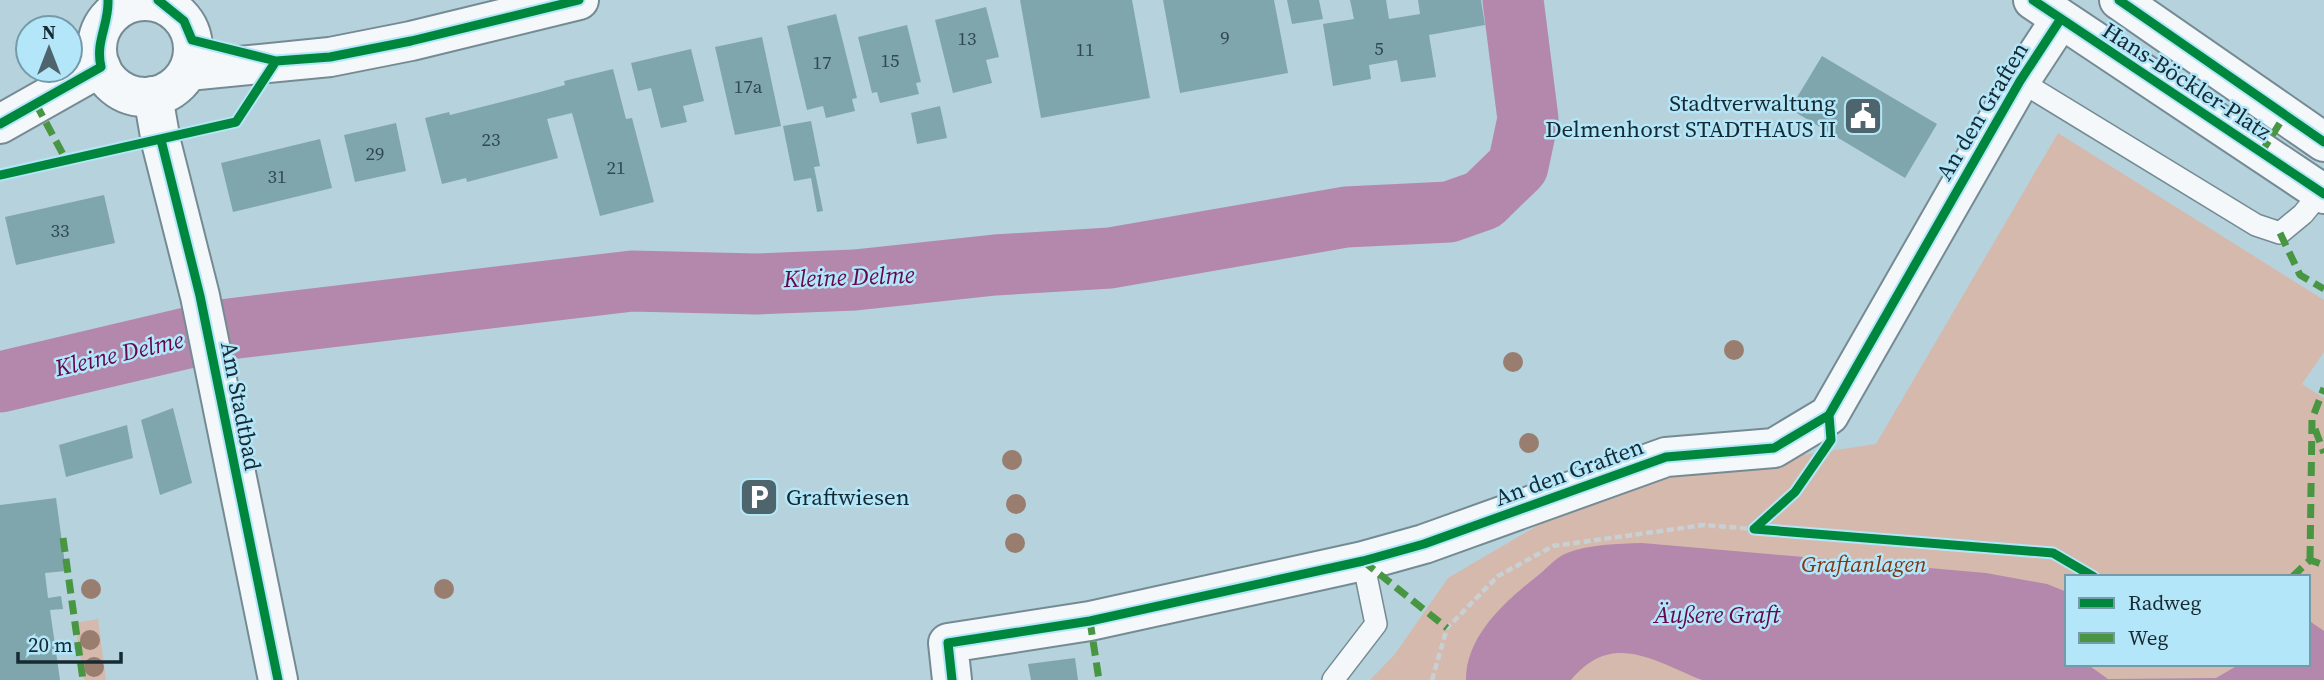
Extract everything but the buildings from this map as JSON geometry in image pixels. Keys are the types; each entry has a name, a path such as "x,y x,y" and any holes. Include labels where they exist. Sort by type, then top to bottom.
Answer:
{"street":[{"path":"190,55 276,61 330,57 411,41 579,0"},
{"name":"Hans-Böckler-Platz","path":"2119,0 2324,142"},
{"path":"145,1 159,2 173,9 184,21 190,55 169,91 153,96 125,93 109,80 97,53 108,9 145,1"},
{"name":"Hans-Böckler-Platz","path":"2047,10 2323,192"},
{"name":"An den Graften","path":"951,680 948,643 1090,621 1363,561 1437,540 1666,457 1774,448 1829,415 2020,81 2047,10"},
{"path":"0,124 101,67"},
{"name":"Am Stadtbad","path":"153,96 161,142 200,296 278,680"}],"lane":[{"path":"2020,81 2256,225 2280,233 2303,214 2323,192"},
{"path":"1333,680 1376,624 1363,561"}],"path":[{"path":"1432,680 1447,628 1498,576 1553,546 1704,525 2053,553"}],"green space":[{"name":"Graftanlagen","path":"2058,133 2324,300 2324,352 2302,384 2324,398 2324,680 1370,680 1395,654 1448,578 1552,517 1688,472 1876,444"},
{"path":"98,619 106,680 84,680 75,623"}],"water":[{"name":"Äußere Graft","path":"1642,543 1986,573 2047,584 2065,591 2065,666 2090,666 2108,679 2216,678 2237,666 2310,666 2310,621 2324,631 2324,680 1702,680 1650,658 1618,653 1602,656 1586,665 1571,680 1466,680 1468,663 1481,633 1515,594 1567,553 1604,545"}],"waterway":[{"name":"Kleine Delme","path":"0,382 221,330 632,281 756,284 855,280 995,265 1110,258 1346,217 1449,212 1483,200 1518,166 1528,119 1513,0"}],"marked path":[{"path":"36,104 65,158"},
{"path":"2261,153 2285,115"},
{"path":"2280,233 2300,275 2324,289"},
{"path":"2310,560 2312,419 2324,388"},
{"path":"2315,429 2324,453"},
{"path":"63,538 83,680"},
{"path":"2294,575 2310,560 2324,565"},
{"path":"1363,561 1447,628"},
{"path":"1090,621 1099,680"}],"cycle path":[{"path":"0,124 101,67 100,49 108,0"},
{"path":"158,0 184,21 192,40 276,61 330,57 411,41 579,0"},
{"path":"2033,0 2324,194"},
{"path":"2119,0 2324,142"},
{"path":"952,680 948,643 1090,621 1363,561 1424,544 1666,457 1774,448 1829,415 2020,81 2060,20"},
{"path":"0,175 236,122 276,61"},
{"path":"161,140 200,296 278,680"},
{"path":"1754,529 1795,492 1831,440 1829,415"},
{"path":"1754,529 2053,553 2091,575"}],"place":[{"name":"Stadtverwaltung Delmenhorst STADTHAUS II","path":"1863,116"},
{"name":"Graftwiesen","path":"759,497"}]}
